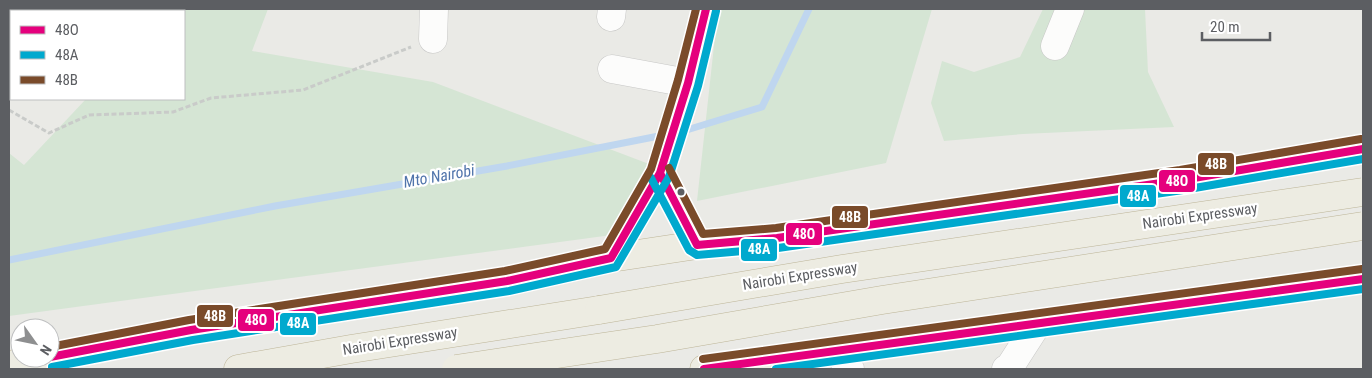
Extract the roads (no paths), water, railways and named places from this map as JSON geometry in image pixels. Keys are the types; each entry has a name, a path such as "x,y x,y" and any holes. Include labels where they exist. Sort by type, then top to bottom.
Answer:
{"highway":[{"path":"60,355 191,330 507,281 611,258 697,246 786,237 1182,180 1363,149"},
{"name":"Nairobi Expressway","path":"238,369 842,269 1363,192"},
{"path":"456,369 657,339 882,300 1363,226"},
{"path":"704,369 843,360 1038,323 1363,279"},
{"path":"516,369 657,339"}],"street":[{"path":"433,39 434,9"},
{"path":"611,258 662,167 688,83 706,9"},
{"path":"1055,46 1070,9"},
{"path":"612,69 688,83"},
{"path":"662,167 697,246"},
{"path":"1006,369 1009,368 1038,323"}],"waterway":[{"name":"Mto Nairobi","path":"680,132 762,107 809,9"},
{"name":"Mto Nairobi","path":"9,260 275,206 507,166 664,135"}]}
